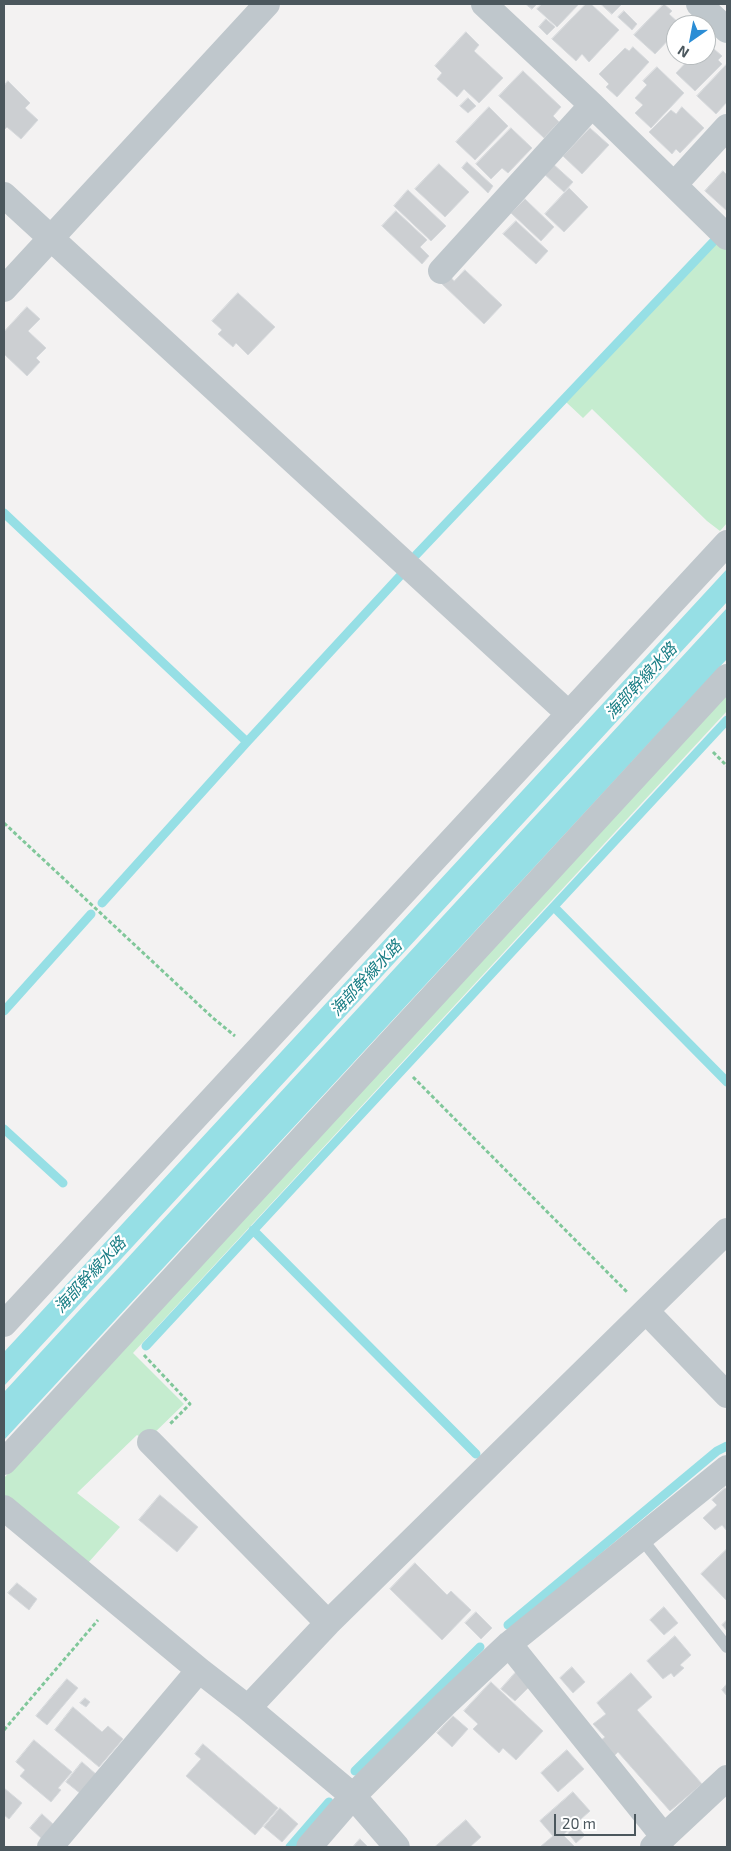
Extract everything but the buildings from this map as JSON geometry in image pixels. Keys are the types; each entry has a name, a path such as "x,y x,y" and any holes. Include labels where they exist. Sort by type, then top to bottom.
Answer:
{"street":[{"path":"4,289 267,4"},
{"path":"484,4 592,105 727,237"},
{"path":"698,4 727,30"},
{"path":"441,271 592,105"},
{"path":"674,185 727,127"},
{"path":"4,195 569,714"},
{"path":"4,1324 727,543"},
{"path":"4,1462 727,677"},
{"path":"248,1708 328,1623 727,1231"},
{"path":"646,1311 727,1395"},
{"path":"150,1442 328,1623"},
{"path":"309,1847 353,1796 444,1705 509,1644 727,1468"},
{"path":"4,1508 353,1796 397,1847"},
{"path":"509,1644 658,1842 727,1778"},
{"path":"50,1847 199,1670"}],"lane":[{"path":"641,1538 727,1646"}],"path":[{"path":"714,752 727,766"},
{"path":"4,823 213,1018 255,1052"},
{"path":"413,1077 646,1311"},
{"path":"144,1355 190,1404 150,1442"},
{"path":"4,1730 115,1601"}],"green space":[{"path":"718,241 727,250 727,523 720,531 707,521 592,409 583,418 566,402"},
{"path":"727,692 727,711 133,1353 184,1404 146,1441 137,1435 77,1493 120,1527 88,1563 4,1495 4,1478"}],"water":[{"name":"海部幹線水路","path":"727,569 727,602 4,1386 4,1352"},
{"path":"727,608 727,659 4,1440 4,1392"}],"waterway":[{"path":"416,555 713,242"},
{"path":"4,513 247,742"},
{"path":"102,903 400,576"},
{"path":"146,1346 727,720"},
{"path":"554,907 727,1082"},
{"path":"4,1011 91,914"},
{"path":"4,1129 63,1183"},
{"path":"253,1230 476,1454"},
{"path":"508,1625 717,1451 727,1446"},
{"path":"355,1771 480,1647"},
{"path":"290,1847 329,1802"}]}
